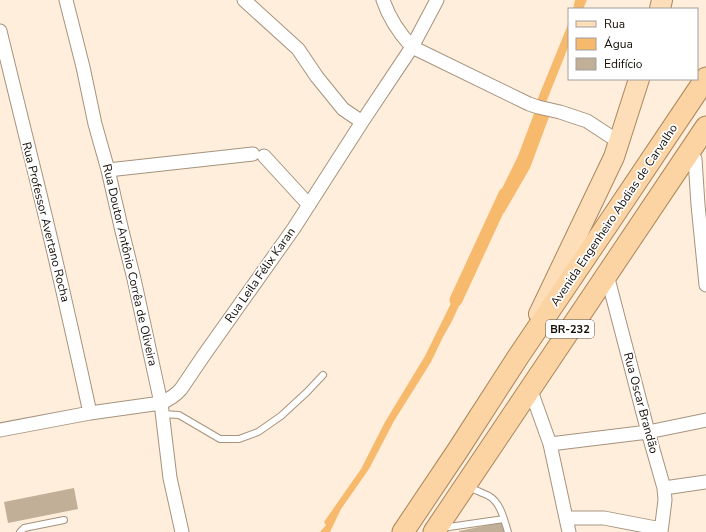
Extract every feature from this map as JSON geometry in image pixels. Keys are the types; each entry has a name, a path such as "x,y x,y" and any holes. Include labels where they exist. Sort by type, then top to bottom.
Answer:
{"highway":[{"name":"Avenida Engenheiro Abdias de Carvalho","path":"403,532 518,357 706,78"},
{"name":"BR-232","path":"435,530 607,275 696,158 706,127"}],"main road":[{"path":"518,357 614,157 639,80"}],"street":[{"name":"Rua Doutor Antônio Corrêa de Oliveira","path":"66,0 134,280 162,408 170,478 182,532"},
{"path":"244,0 298,49 317,77 343,109 362,122"},
{"path":"383,0 395,26 412,47 529,104 560,112 587,122 619,142"},
{"name":"Rua Leila Félix Karan","path":"0,430 90,413 162,408 181,389 294,228 412,47 437,0"},
{"name":"Rua Professor Avertano Rocha","path":"0,31 18,109 43,205 90,413"},
{"path":"108,170 259,155 309,205"},
{"path":"696,158 702,205 706,285"},
{"name":"Rua Oscar Brandão","path":"607,275 664,488 665,500 661,530"},
{"path":"530,388 550,444 569,532"},
{"path":"550,444 648,432 706,420"},
{"path":"664,488 706,482"},
{"path":"566,518 604,518 661,530"}],"lane":[{"path":"162,408 179,415 220,439 239,439 258,432 280,416 308,392 323,375"},
{"path":"466,486 490,497 494,501 504,519 508,532"},
{"path":"435,530 504,519"},
{"path":"20,532 24,528 64,520"}],"water":[{"path":"575,0 587,0 583,8 573,8"},
{"path":"568,24 568,48 545,105 536,103"},
{"path":"535,111 549,117 530,168 504,213 492,209 518,156"},
{"path":"469,284 431,362 394,421 369,469 341,509 330,532 320,532 326,525 324,522 361,469 385,422 425,356 460,285"}],"building":[{"path":"74,488 78,509 8,523 4,502"},
{"path":"503,522 505,532 459,532 459,531"}],"waterway":[{"path":"456,300 505,194"}]}
